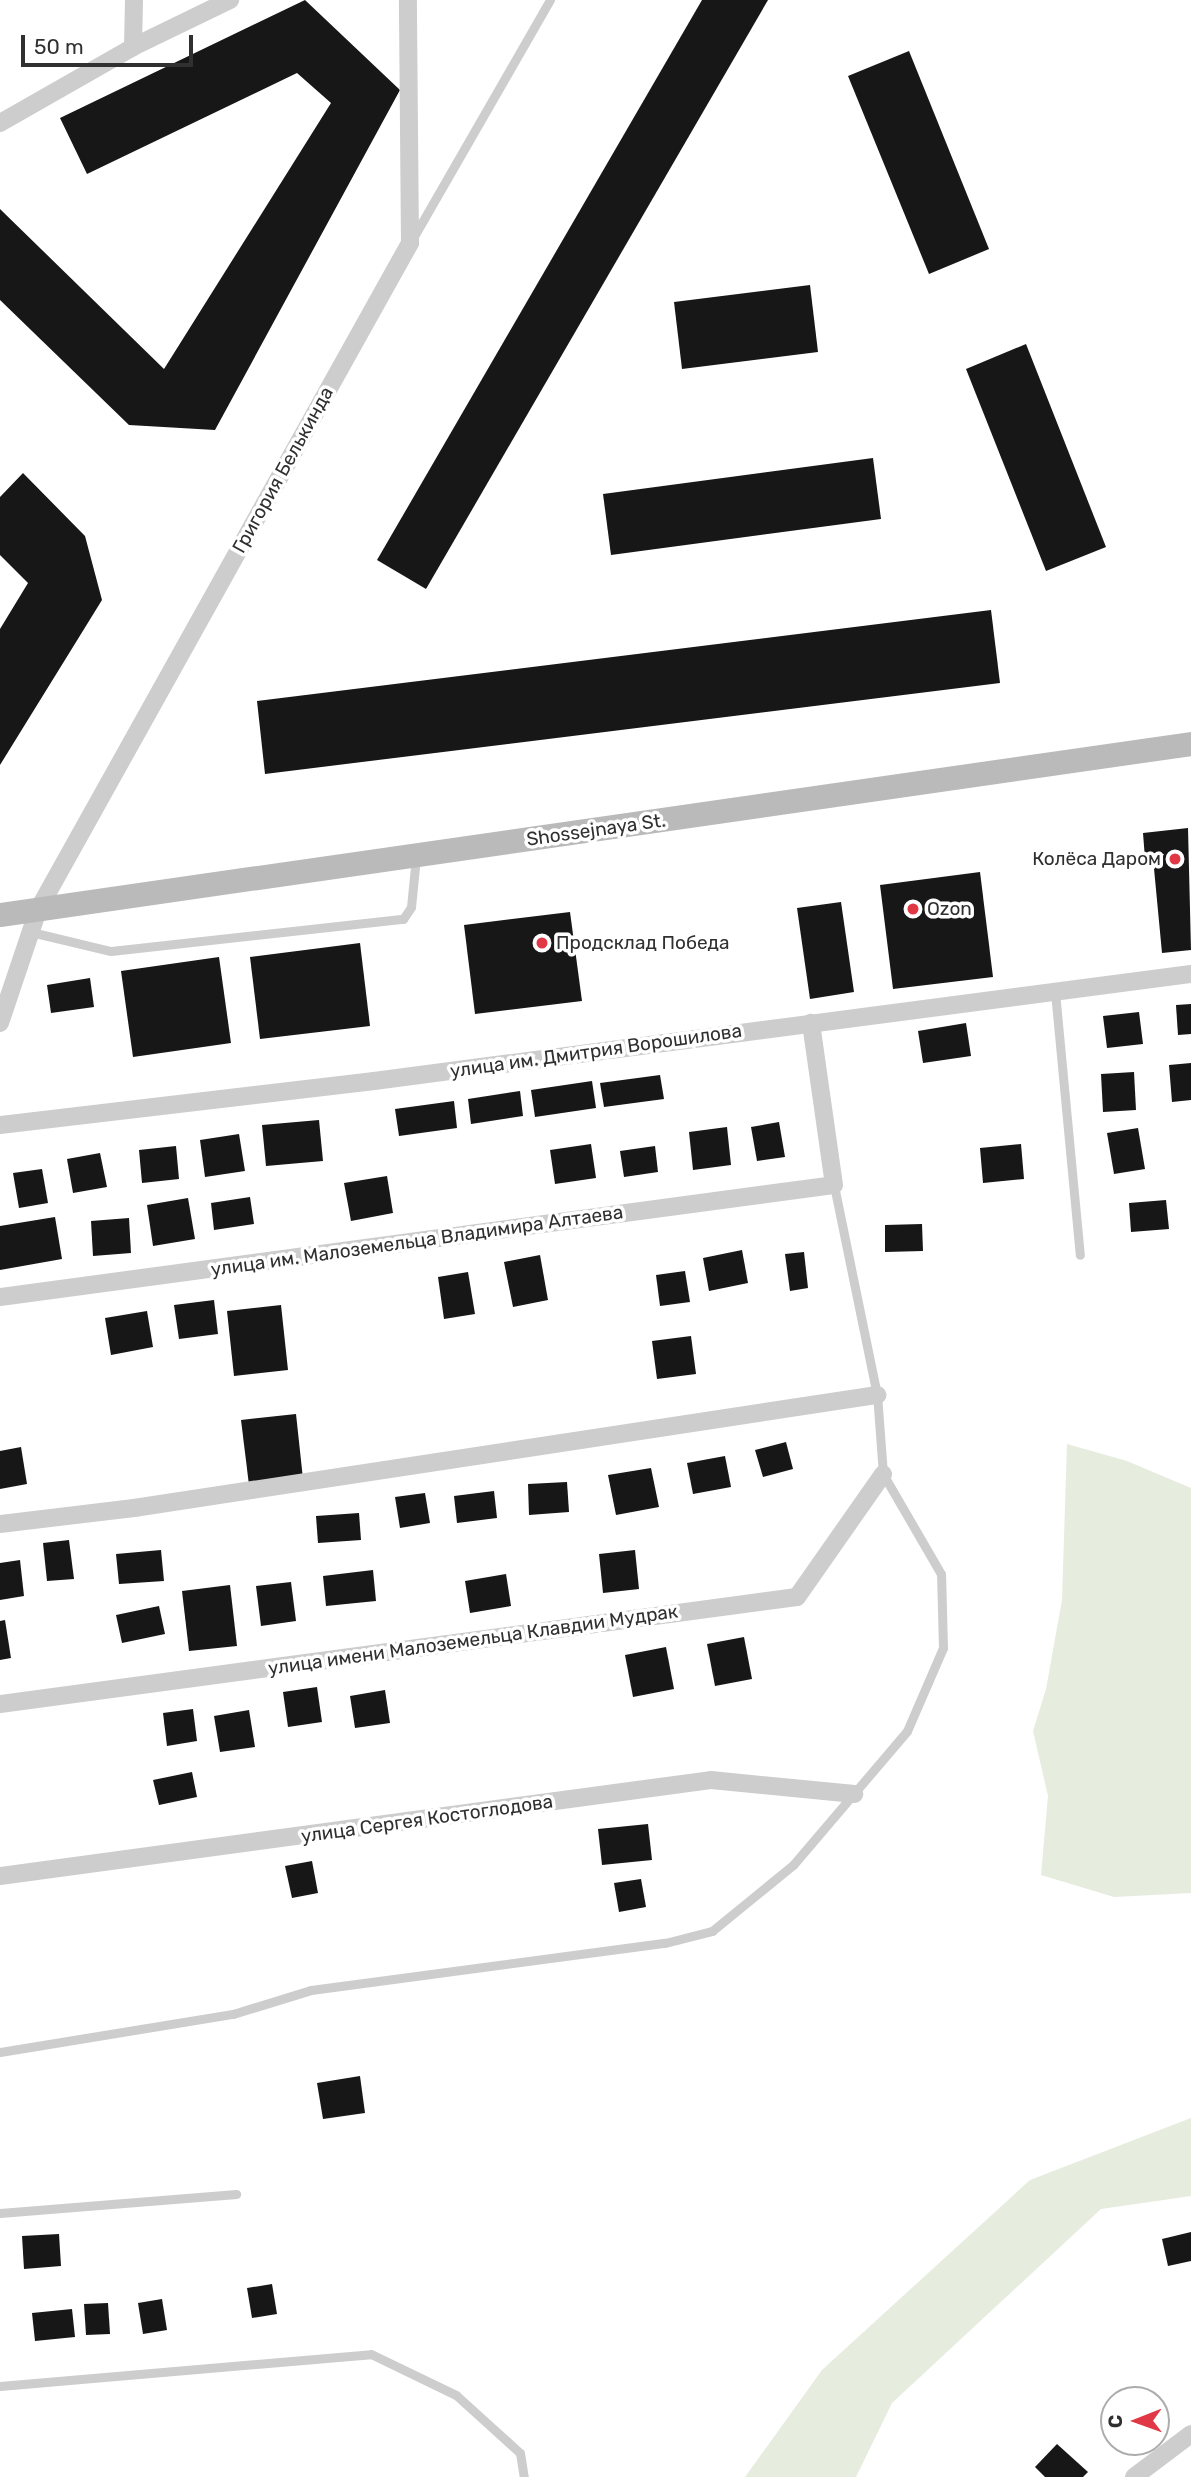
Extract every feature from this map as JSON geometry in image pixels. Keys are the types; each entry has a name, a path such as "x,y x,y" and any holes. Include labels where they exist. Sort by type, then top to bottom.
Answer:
{"street":[{"path":"133,47 134,0"},
{"path":"0,123 133,47 230,0"},
{"name":"Григория Белькинда","path":"2,1013 35,921 410,243 408,0"},
{"name":"Shossejnaya St.","path":"0,915 35,921 416,856 1191,744"},
{"name":"улица им. Дмитрия Ворошилова","path":"0,1125 1191,974"},
{"path":"811,1023 834,1185"},
{"name":"улица им. Малоземельца Владимира Алтаева","path":"0,1297 834,1185"},
{"path":"0,1524 134,1508 877,1395"},
{"name":"улица имени Малоземельца Клавдии Мудрак","path":"0,1704 797,1597 883,1474"},
{"name":"улица Сергея Костоглодова","path":"0,1876 711,1780 854,1794"},
{"path":"1134,2477 1191,2434"}],"lane":[{"path":"410,243 550,0"},
{"path":"35,921 111,951 403,919 411,907 416,856"},
{"path":"1055,992 1080,1255"},
{"path":"0,2052 233,2014 311,1990 665,1943 712,1931 793,1865 907,1731 943,1648 941,1574 883,1474 877,1395 834,1185"},
{"path":"0,2213 236,2194"},
{"path":"0,2386 372,2354 456,2395 520,2453 524,2477"}],"shaded area":[{"path":"1067,1444 1127,1461 1191,1488 1191,1893 1114,1897 1041,1875 1048,1796 1033,1731 1046,1689 1062,1600"},
{"path":"1191,2118 1191,2196 1101,2209 892,2403 856,2477 745,2477 822,2370 1030,2180"}],"building":[{"path":"305,0 400,90 215,430 129,425 0,300 0,209 164,369 331,103 297,73 87,174 60,118"},
{"path":"702,0 768,0 426,589 377,560"},
{"path":"909,51 989,249 929,274 848,76"},
{"path":"810,285 818,352 682,369 674,302"},
{"path":"1026,344 1106,547 1046,571 966,369"},
{"path":"873,458 881,519 611,555 603,494"},
{"path":"23,473 85,536 102,600 0,765 0,629 28,583 0,555 0,497"},
{"path":"991,610 1000,683 265,774 257,701"},
{"path":"1188,828 1191,950 1162,953 1153,858 1145,859 1143,833"},
{"path":"980,872 993,977 893,989 880,885"},
{"path":"841,902 854,992 810,999 797,908"},
{"path":"570,912 582,1001 475,1014 464,925"},
{"path":"360,943 370,1026 260,1039 250,957"},
{"path":"219,957 231,1043 133,1057 121,971"},
{"path":"90,978 94,1007 51,1013 47,985"},
{"path":"1191,1004 1191,1034 1178,1035 1176,1005"},
{"path":"1139,1012 1143,1044 1107,1048 1103,1016"},
{"path":"966,1023 971,1056 923,1063 918,1031"},
{"path":"1191,1063 1191,1100 1172,1102 1169,1065"},
{"path":"1134,1072 1136,1110 1103,1112 1101,1074"},
{"path":"660,1075 664,1099 604,1107 600,1083"},
{"path":"592,1081 596,1108 535,1117 531,1090"},
{"path":"520,1091 523,1116 471,1124 468,1099"},
{"path":"454,1101 457,1128 399,1136 395,1109"},
{"path":"319,1120 323,1161 266,1166 262,1125"},
{"path":"779,1122 785,1157 757,1161 751,1127"},
{"path":"727,1127 731,1165 693,1170 689,1132"},
{"path":"1138,1128 1145,1169 1114,1174 1107,1133"},
{"path":"239,1134 245,1171 205,1177 200,1140"},
{"path":"591,1144 596,1178 555,1184 550,1150"},
{"path":"1021,1144 1024,1179 983,1183 980,1148"},
{"path":"176,1146 179,1179 142,1183 139,1150"},
{"path":"655,1146 658,1172 624,1177 620,1151"},
{"path":"100,1153 107,1187 73,1193 67,1159"},
{"path":"42,1169 48,1203 19,1208 13,1173"},
{"path":"387,1176 393,1213 351,1221 344,1183"},
{"path":"250,1197 254,1224 214,1230 211,1203"},
{"path":"188,1198 195,1239 153,1246 147,1205"},
{"path":"1166,1200 1169,1229 1131,1232 1129,1203"},
{"path":"55,1217 62,1259 0,1270 0,1226"},
{"path":"129,1218 131,1253 93,1256 91,1221"},
{"path":"922,1224 923,1251 885,1252 885,1225"},
{"path":"742,1250 748,1283 709,1291 703,1258"},
{"path":"804,1252 808,1288 790,1291 785,1254"},
{"path":"540,1255 548,1300 513,1307 504,1262"},
{"path":"685,1271 690,1302 660,1306 656,1275"},
{"path":"468,1272 475,1314 444,1319 438,1277"},
{"path":"214,1300 218,1334 179,1339 174,1305"},
{"path":"281,1305 288,1370 234,1376 227,1311"},
{"path":"147,1311 153,1347 111,1355 105,1318"},
{"path":"691,1336 696,1374 657,1379 652,1341"},
{"path":"296,1414 303,1479 249,1485 241,1420"},
{"path":"786,1442 793,1469 763,1477 755,1450"},
{"path":"21,1447 27,1484 0,1489 0,1451"},
{"path":"725,1456 731,1487 693,1494 687,1463"},
{"path":"651,1468 659,1507 616,1515 608,1475"},
{"path":"567,1482 569,1512 529,1515 528,1484"},
{"path":"494,1491 497,1518 457,1523 454,1496"},
{"path":"425,1493 430,1523 400,1528 395,1497"},
{"path":"359,1513 361,1540 318,1543 316,1516"},
{"path":"69,1540 74,1579 47,1581 43,1543"},
{"path":"161,1550 164,1581 119,1584 116,1554"},
{"path":"635,1550 639,1589 603,1593 599,1554"},
{"path":"20,1560 24,1596 0,1600 0,1563"},
{"path":"373,1570 376,1601 326,1606 323,1576"},
{"path":"506,1574 511,1606 470,1613 465,1581"},
{"path":"291,1582 296,1621 261,1626 256,1586"},
{"path":"230,1585 237,1646 189,1651 182,1591"},
{"path":"159,1606 165,1634 122,1643 116,1615"},
{"path":"5,1620 11,1658 0,1660 0,1621"},
{"path":"744,1637 752,1679 715,1686 707,1644"},
{"path":"666,1647 674,1689 633,1697 625,1655"},
{"path":"317,1687 322,1722 288,1727 283,1692"},
{"path":"385,1690 390,1723 355,1728 350,1696"},
{"path":"193,1709 197,1741 167,1746 163,1713"},
{"path":"249,1710 255,1747 220,1752 214,1716"},
{"path":"192,1772 197,1797 159,1805 153,1780"},
{"path":"648,1824 652,1860 602,1865 598,1829"},
{"path":"312,1861 318,1893 292,1898 285,1866"},
{"path":"641,1879 646,1907 619,1912 614,1883"},
{"path":"360,2076 365,2113 323,2119 317,2083"},
{"path":"1191,2232 1191,2261 1168,2266 1162,2239"},
{"path":"59,2234 61,2266 24,2269 22,2236"},
{"path":"272,2284 277,2314 252,2318 247,2288"},
{"path":"162,2299 167,2330 143,2334 138,2303"},
{"path":"108,2303 110,2334 86,2335 84,2304"},
{"path":"72,2309 75,2337 35,2341 32,2313"},
{"path":"1057,2444 1088,2472 1083,2477 1045,2477 1035,2467"}],"place":[{"name":"Колёса Даром","path":"1175,859"},
{"name":"Ozon","path":"913,909"},
{"name":"Продсклад Победа","path":"542,943"}]}
